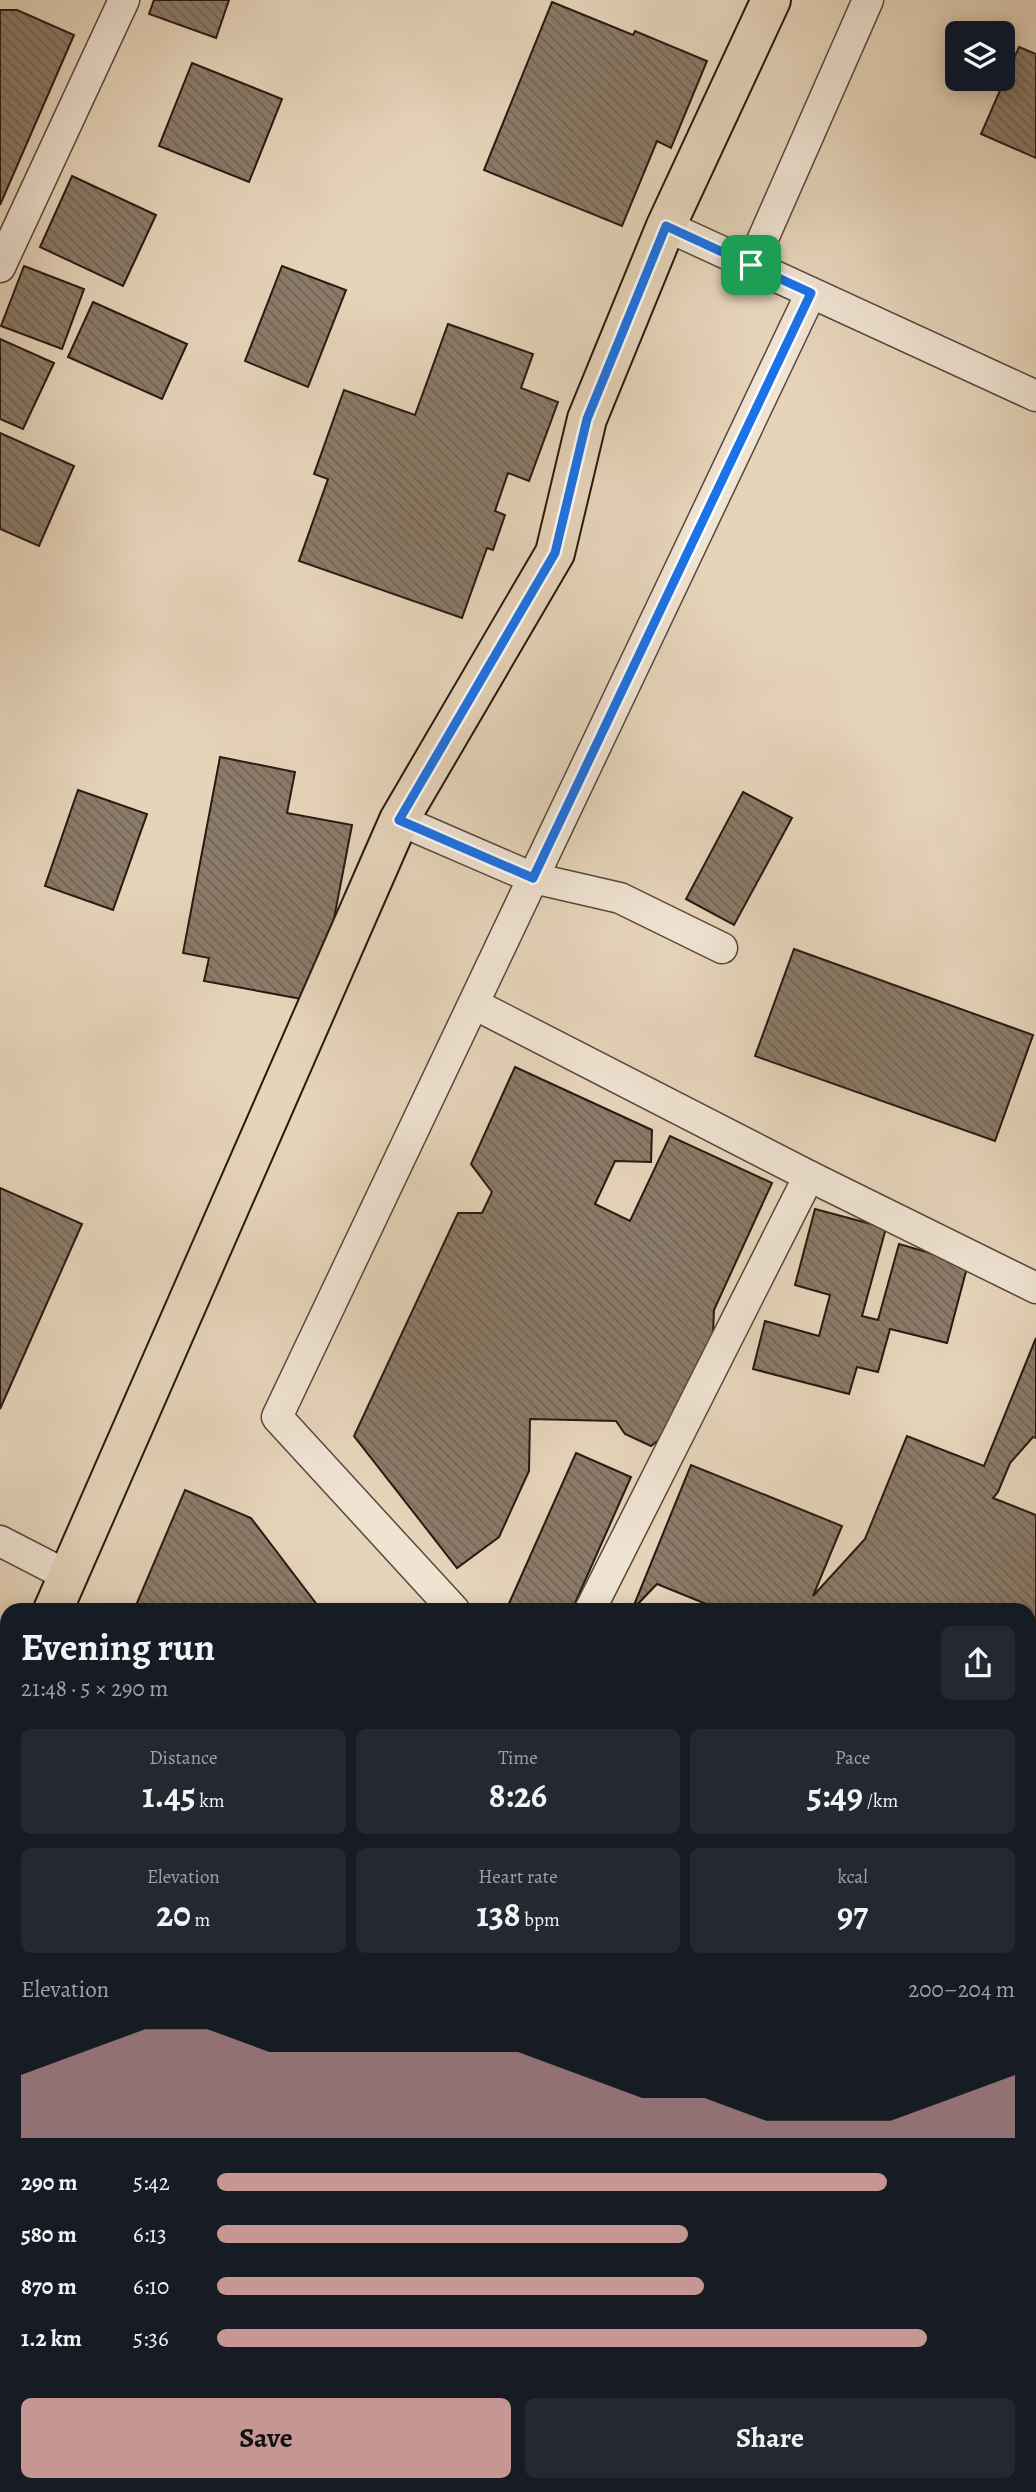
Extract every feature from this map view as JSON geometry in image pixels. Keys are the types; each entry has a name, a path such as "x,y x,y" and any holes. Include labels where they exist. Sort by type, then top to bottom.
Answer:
{"main road":[{"path":"56,1603 399,820 555,553 587,419 666,226 771,0"}],"street":[{"path":"0,267 124,0"},
{"path":"751,265 868,0"},
{"path":"666,226 1036,396"},
{"path":"448,1603 277,1417 811,293"},
{"path":"399,820 533,878 620,898 722,947"},
{"path":"474,1004 809,1176 1036,1288"},
{"path":"594,1603 809,1176"},
{"path":"0,1541 68,1576"}],"building":[{"path":"154,0 229,0 216,38 149,14"},
{"path":"552,2 633,35 635,31 707,61 671,148 657,141 622,226 484,170"},
{"path":"0,10 17,10 74,35 0,205"},
{"path":"1019,47 1036,54 1036,158 981,134 1000,91 1015,91 1015,56"},
{"path":"192,63 282,99 249,182 159,146"},
{"path":"72,176 156,215 123,286 40,247"},
{"path":"24,266 84,289 62,349 1,326"},
{"path":"282,266 346,290 308,387 245,361"},
{"path":"93,302 187,344 162,399 68,357"},
{"path":"448,324 533,354 521,388 558,402 529,481 508,473 495,511 505,515 493,550 487,548 462,618 299,561 328,479 314,474 344,390 415,415"},
{"path":"0,339 54,363 23,429 0,419"},
{"path":"0,433 74,466 39,546 0,529"},
{"path":"220,757 295,772 287,813 352,825 318,1002 204,981 209,958 183,953"},
{"path":"78,790 147,814 113,910 45,886"},
{"path":"743,792 792,818 734,925 686,899"},
{"path":"794,949 1033,1035 995,1141 755,1056"},
{"path":"515,1067 652,1130 651,1162 615,1161 595,1204 630,1221 670,1136 772,1183 714,1310 713,1334 684,1420 651,1446 625,1434 616,1421 530,1419 529,1471 499,1537 457,1568 354,1436 458,1213 482,1213 492,1192 471,1164"},
{"path":"0,1188 82,1224 0,1409"},
{"path":"815,1209 886,1228 862,1316 878,1320 899,1244 968,1264 947,1343 890,1329 878,1372 857,1367 849,1394 753,1369 765,1321 819,1336 830,1295 795,1285"},
{"path":"1036,1338 1036,1438 1033,1437 1010,1463 993,1498 1036,1515 1036,1603 704,1603 657,1584 639,1603 635,1603 691,1465 842,1526 813,1596 865,1539 907,1436 984,1466"},
{"path":"576,1453 631,1477 575,1603 509,1603"},
{"path":"185,1490 251,1518 316,1603 137,1603"}],"route":[{"path":"666,226 751,265 811,293 533,878 399,820 555,553 587,419 666,226"}]}
